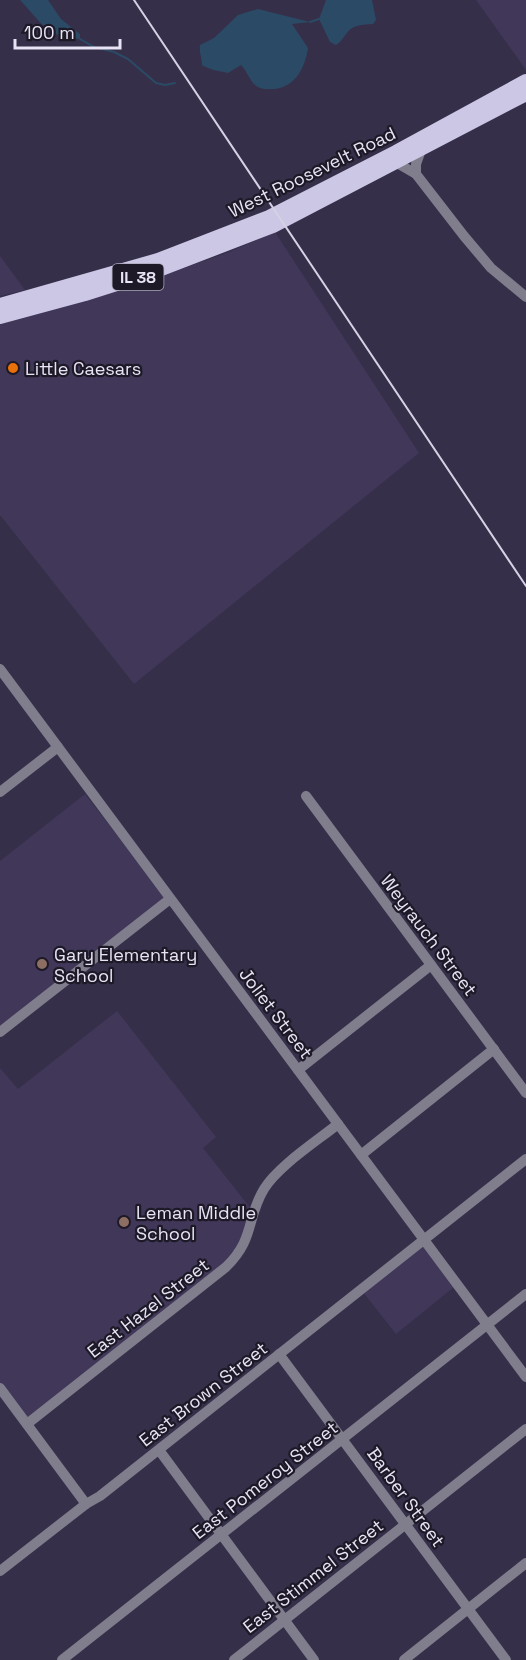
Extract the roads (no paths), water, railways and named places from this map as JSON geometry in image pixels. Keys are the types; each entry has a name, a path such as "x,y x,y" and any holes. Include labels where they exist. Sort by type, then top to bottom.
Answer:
{"main road":[{"name":"West Roosevelt Road","path":"0,304 158,260 269,218 526,81"},
{"name":"West Roosevelt Road","path":"0,317 112,286 210,252 273,226 526,94"}],"street":[{"path":"416,174 416,164 421,150"},
{"path":"397,163 416,174 477,251 496,272 526,297"},
{"name":"Joliet Street","path":"0,669 526,1377"},
{"path":"0,792 58,747"},
{"name":"Weyrauch Street","path":"306,796 526,1093"},
{"path":"0,1032 170,899"},
{"path":"298,1070 431,965"},
{"path":"361,1155 494,1049"},
{"name":"East Hazel Street","path":"27,1424 234,1260 244,1246 255,1208 266,1185 279,1171 338,1124"},
{"name":"East Brown Street","path":"1,1568 100,1496 526,1159"},
{"name":"East Pomeroy Street","path":"62,1660 526,1294"},
{"name":"Barber Street","path":"279,1354 506,1660"},
{"path":"0,1388 86,1504"},
{"name":"East Stimmel Street","path":"234,1660 526,1429"},
{"path":"159,1450 314,1660"},
{"path":"404,1660 526,1563"}],"water":[{"path":"20,0 48,0 61,19 80,34 80,39 52,32"},
{"path":"326,0 372,0 376,20 373,24 352,28 336,45 330,42 319,19"},
{"path":"258,9 310,22 292,24 308,48 305,62 298,75 282,87 266,89 257,87 241,65 228,73 202,65 200,45 214,38 238,15"}],"waterway":[{"path":"310,22 319,19"},
{"path":"80,39 94,47 114,52 128,59 156,83 165,85 175,83"}],"railway":[{"path":"134,0 526,586"}],"place":[{"name":"Little Caesars","path":"13,368"},
{"name":"Gary Elementary School","path":"42,964"},
{"name":"Leman Middle School","path":"124,1222"}]}
